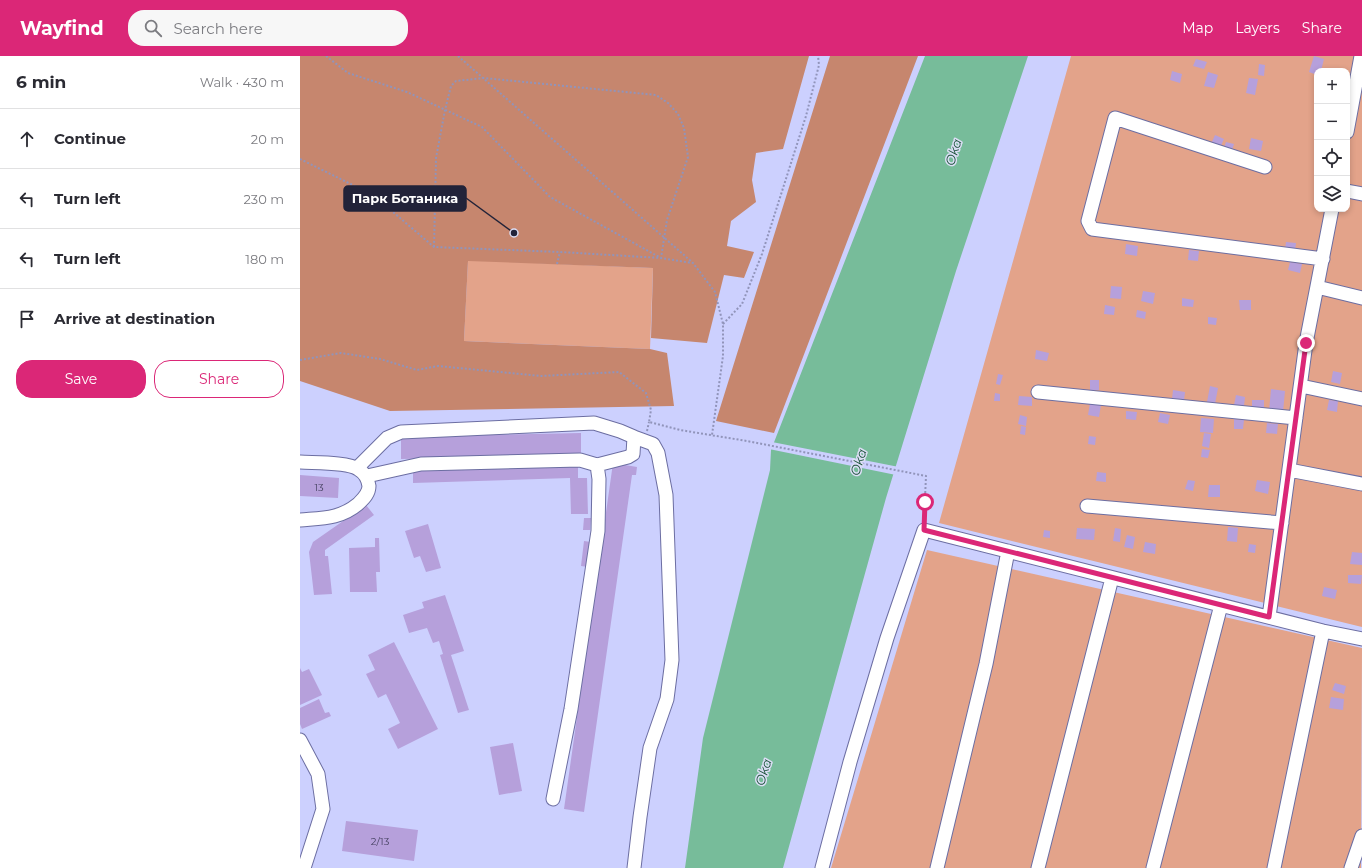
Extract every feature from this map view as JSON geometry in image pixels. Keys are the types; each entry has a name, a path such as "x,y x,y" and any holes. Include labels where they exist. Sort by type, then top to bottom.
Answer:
{"street":[{"path":"1350,116 1361,56"},
{"path":"1265,167 1115,118 1088,221 1092,229 1323,259"},
{"path":"1350,191 1362,194"},
{"path":"1269,617 1306,343 1331,212"},
{"path":"1317,286 1362,298"},
{"path":"1301,386 1362,399"},
{"path":"1038,392 1296,418"},
{"path":"362,472 387,438 401,432 594,423 653,444 658,453 666,495 672,660 667,699 650,748 634,868"},
{"path":"300,462 346,465 362,472 421,464 580,460 597,466 628,457 633,454 634,437"},
{"path":"553,799 571,709 598,531 597,466"},
{"path":"1289,470 1362,484"},
{"path":"300,520 330,518 349,511 365,498 369,488 362,472"},
{"path":"1087,506 1282,523"},
{"path":"822,868 850,762 888,638 924,530 1323,631 1362,639"},
{"path":"937,868 986,664 1008,551"},
{"path":"1038,868 1112,578"},
{"path":"1153,868 1221,605"},
{"path":"1274,868 1323,631"},
{"path":"300,740 318,774 323,809 304,868"},
{"path":"1351,868 1362,836"}],"path":[{"path":"326,56 348,73 408,92 482,126 550,196 660,258"},
{"path":"458,56 693,263 715,292 723,324 723,356 712,435"},
{"path":"723,324 742,304 762,254 806,116 819,65 818,56"},
{"path":"434,247 436,158 451,86 456,81 484,78 656,95 668,102 678,114 684,128 688,157 667,220 660,258"},
{"path":"300,159 373,195 434,247 660,258 693,263"},
{"path":"557,264 560,252"},
{"path":"300,360 341,353 380,359 417,370 438,366 541,376 619,372 646,393 651,410 649,422 680,430 747,441 926,476 924,530"}],"shaded area":[{"path":"300,56 809,56 783,149 756,153 752,180 756,202 731,221 727,246 754,252 744,278 724,275 707,343 651,338 653,268 468,261 464,341 650,349 667,353 674,406 390,411 300,381"},
{"path":"830,56 918,56 774,433 716,421"},
{"path":"1071,56 1362,56 1362,627 939,523"},
{"path":"468,260 653,268 650,349 464,341"},
{"path":"927,550 1362,648 1361,868 831,868"}],"water":[{"name":"Oka","path":"925,56 1028,56 956,271 886,498 783,868 685,868 703,738 770,470 771,450"}],"pier":[{"path":"772,442 899,467 896,475 769,449"}],"building":[{"path":"1314,56 1324,59 1322,68 1314,68 1314,74 1309,72"},
{"path":"1196,59 1207,62 1204,69 1193,66"},
{"path":"1259,64 1265,65 1264,76 1258,75"},
{"path":"1172,71 1182,74 1180,83 1170,80"},
{"path":"1208,72 1218,75 1214,88 1204,86"},
{"path":"1249,78 1258,79 1255,95 1246,93"},
{"path":"1215,135 1224,139 1220,148 1211,144"},
{"path":"1251,138 1263,141 1261,151 1249,149"},
{"path":"1226,142 1234,144 1231,153 1223,150"},
{"path":"1286,242 1296,243 1295,251 1285,249"},
{"path":"1126,244 1138,246 1137,256 1125,254"},
{"path":"1189,250 1199,251 1198,261 1188,260"},
{"path":"1290,262 1302,264 1300,273 1288,270"},
{"path":"1111,286 1122,287 1121,299 1110,298"},
{"path":"1143,291 1155,293 1153,304 1141,301"},
{"path":"1182,298 1194,300 1193,307 1182,306"},
{"path":"1239,300 1251,300 1251,310 1240,310"},
{"path":"1105,305 1115,307 1114,315 1104,314"},
{"path":"1137,310 1146,312 1145,319 1136,317"},
{"path":"1208,317 1217,318 1216,325 1208,324"},
{"path":"1036,350 1049,353 1047,361 1035,359"},
{"path":"1333,371 1342,373 1340,384 1331,382"},
{"path":"998,374 1003,375 1000,385 996,384"},
{"path":"1090,380 1099,380 1099,390 1090,390"},
{"path":"1210,386 1218,388 1215,404 1207,402"},
{"path":"1271,389 1285,391 1283,412 1269,411"},
{"path":"1173,390 1185,392 1184,401 1172,399"},
{"path":"995,393 1000,394 1000,401 994,401"},
{"path":"1236,395 1245,397 1244,406 1234,405"},
{"path":"1019,396 1032,397 1032,406 1018,405"},
{"path":"1252,400 1264,400 1264,409 1252,409"},
{"path":"1329,400 1338,401 1337,412 1327,410"},
{"path":"1090,403 1101,405 1099,417 1088,415"},
{"path":"1126,411 1137,412 1136,420 1126,419"},
{"path":"1160,413 1170,415 1168,424 1158,422"},
{"path":"1020,415 1027,417 1026,426 1018,424"},
{"path":"1201,418 1214,419 1213,433 1200,432"},
{"path":"1234,419 1244,420 1243,429 1234,429"},
{"path":"1267,423 1278,424 1277,434 1266,433"},
{"path":"1021,426 1026,427 1025,435 1020,434"},
{"path":"581,433 581,456 401,459 401,437"},
{"path":"1204,433 1211,434 1209,448 1202,446"},
{"path":"1089,436 1096,437 1095,445 1088,444"},
{"path":"1202,449 1210,450 1208,458 1201,457"},
{"path":"613,463 637,467 636,475 632,475 584,812 564,809"},
{"path":"578,465 578,478 587,478 588,514 571,514 570,478 413,483 413,469"},
{"path":"1097,472 1106,473 1106,482 1096,481"},
{"path":"300,475 339,478 338,498 300,496"},
{"path":"1188,480 1195,481 1193,491 1185,489"},
{"path":"1257,480 1270,482 1268,494 1255,491"},
{"path":"1209,485 1220,485 1220,497 1208,497"},
{"path":"366,505 374,515 325,550 325,556 328,556 332,594 314,595 309,552 313,542"},
{"path":"584,518 591,518 590,530 583,530"},
{"path":"428,524 441,568 426,572 420,556 414,558 405,531"},
{"path":"1228,527 1238,528 1237,542 1227,541"},
{"path":"1077,528 1095,529 1094,540 1076,539"},
{"path":"1115,528 1121,529 1120,542 1113,541"},
{"path":"1044,530 1050,531 1050,538 1043,537"},
{"path":"1127,535 1135,537 1133,549 1124,547"},
{"path":"375,538 379,538 380,572 376,572 377,592 350,592 349,548 375,547"},
{"path":"584,541 591,542 588,567 581,566"},
{"path":"1145,542 1156,544 1155,554 1143,552"},
{"path":"1249,544 1256,545 1255,553 1248,552"},
{"path":"1352,552 1362,553 1362,565 1350,564"},
{"path":"1348,575 1362,575 1361,584 1348,583"},
{"path":"1324,587 1337,590 1335,599 1322,596"},
{"path":"445,595 464,651 451,655 469,710 458,713 440,655 443,654 439,641 433,643 427,628 409,633 403,615 424,608 422,602"},
{"path":"394,642 438,729 398,749 388,729 400,723 386,694 378,698 366,674 375,670 368,655"},
{"path":"300,668 302,672 309,669 322,695 300,705"},
{"path":"1335,683 1346,686 1344,694 1332,690"},
{"path":"1331,697 1344,699 1343,710 1329,708"},
{"path":"319,699 325,713 329,712 331,716 302,729 300,724 300,708"},
{"path":"513,743 522,791 499,795 490,747"},
{"path":"346,821 418,830 414,861 342,851"}],"place":[{"name":"Парк Ботаника","path":"514,233"}],"route":[{"path":"925,502 924,530 1269,617 1306,343"}]}
